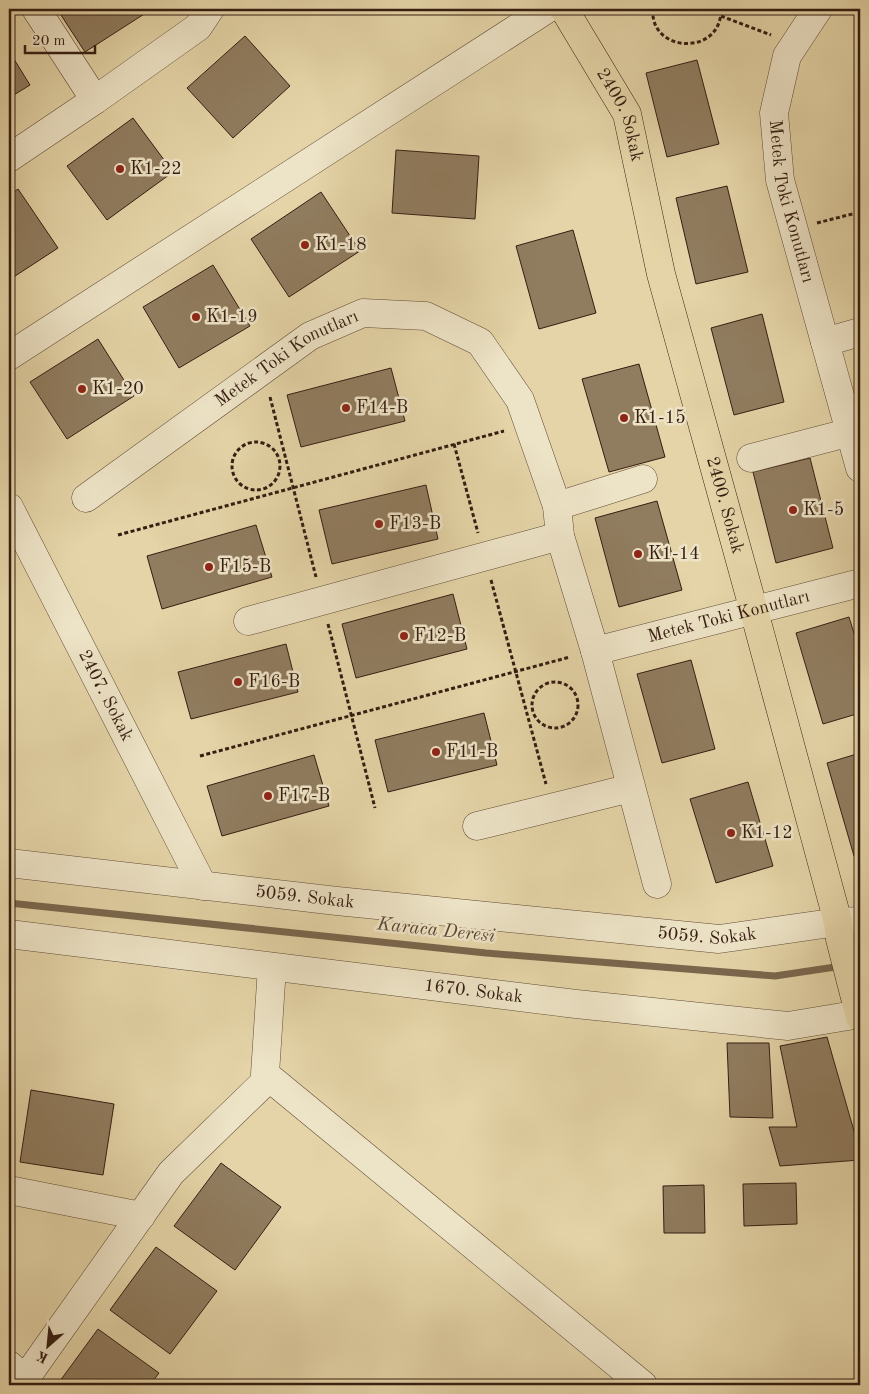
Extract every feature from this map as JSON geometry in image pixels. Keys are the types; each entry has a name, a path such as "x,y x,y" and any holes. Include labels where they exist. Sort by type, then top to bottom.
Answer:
{"main road":[{"name":"2400. Sokak","path":"564,9 627,114 661,274 754,611 846,927 860,1015"}],"street":[{"path":"36,9 95,100"},
{"path":"9,158 198,27 210,9"},
{"path":"9,356 547,9"},
{"name":"Metek Toki Konutları","path":"818,9 787,56 774,113 780,180 860,468"},
{"name":"Metek Toki Konutları","path":"86,498 310,336 363,313 426,316 480,342 520,400 557,506 560,536 595,651 658,884"},
{"path":"825,342 860,332"},
{"path":"751,458 851,432"},
{"path":"557,506 643,479"},
{"name":"2407. Sokak","path":"9,508 203,886"},
{"path":"248,622 560,536"},
{"name":"Metek Toki Konutları","path":"595,651 860,582"},
{"path":"477,826 631,788"},
{"name":"5059. Sokak","path":"9,863 336,901 719,939 846,927"},
{"name":"1670. Sokak","path":"9,934 576,1004 788,1026 860,1015"},
{"path":"272,966 265,1074 643,1385"},
{"path":"9,1366 25,1379 171,1173 269,1078"},
{"path":"9,1190 141,1216"}],"path":[{"path":"653,9 656,24 662,34 670,40 681,44 692,44 702,41 711,35 718,26 721,9"},
{"path":"721,16 795,44"},
{"path":"794,229 860,212"},
{"path":"118,535 528,424"},
{"path":"261,443 274,451 280,465 279,473 269,486 254,490 246,488 239,483 234,476 232,462 235,454 246,444 261,443"},
{"path":"454,444 552,807"},
{"path":"200,756 595,651"},
{"path":"560,682 568,685 573,690 579,705 578,712 569,725 554,729 539,723 532,710 532,702 534,694 539,688 545,684 560,682"}],"building":[{"path":"57,9 152,9 85,52"},
{"path":"245,36 290,86 233,138 187,88"},
{"path":"9,51 30,85 9,98"},
{"path":"697,60 719,144 667,157 646,73"},
{"name":"K1-22","path":"133,118 173,172 107,220 67,166"},
{"path":"396,150 479,156 475,219 392,213"},
{"path":"727,186 748,272 696,284 676,198"},
{"path":"18,189 58,248 9,280 9,195"},
{"name":"K1-18","path":"321,192 360,251 289,297 251,239"},
{"path":"573,230 596,313 539,329 516,246"},
{"name":"K1-19","path":"213,265 250,326 179,368 143,307"},
{"path":"762,314 784,402 734,415 711,328"},
{"name":"K1-20","path":"98,339 134,396 67,439 30,382"},
{"name":"K1-15","path":"639,364 665,457 609,472 582,379"},
{"name":"F14-B","path":"391,368 405,421 301,447 287,395"},
{"name":"K1-5","path":"810,458 833,548 776,563 753,472"},
{"name":"F13-B","path":"426,485 438,539 332,564 319,510"},
{"name":"K1-14","path":"657,501 682,590 619,607 595,518"},
{"name":"F15-B","path":"256,525 272,577 162,609 147,556"},
{"name":"F12-B","path":"453,594 467,649 356,678 342,624"},
{"path":"849,617 860,653 860,713 823,724 796,633"},
{"name":"F16-B","path":"286,644 298,692 191,719 178,672"},
{"path":"691,660 715,749 662,763 637,674"},
{"name":"F11-B","path":"484,713 497,765 388,792 375,740"},
{"path":"860,753 860,854 854,856 827,763"},
{"name":"F17-B","path":"314,755 329,806 222,836 207,786"},
{"name":"K1-12","path":"748,782 773,866 716,883 690,799"},
{"path":"827,1037 860,1152 860,1160 780,1166 769,1127 797,1127 780,1046"},
{"path":"727,1043 769,1043 773,1118 730,1117"},
{"path":"31,1090 114,1104 103,1175 20,1162"},
{"path":"9,1094 14,1095 9,1127"},
{"path":"221,1163 281,1207 235,1270 174,1226"},
{"path":"796,1183 797,1224 744,1226 743,1184"},
{"path":"704,1185 705,1233 664,1233 663,1186"},
{"path":"156,1247 217,1291 170,1354 110,1310"},
{"path":"98,1329 159,1373 150,1385 57,1385"}],"waterway":[{"name":"Karaca Deresi","path":"9,903 486,953 775,976 842,966"}],"place":[{"name":"K1-22","path":"120,169"},
{"name":"K1-18","path":"305,245"},
{"name":"K1-19","path":"196,317"},
{"name":"K1-20","path":"82,389"},
{"name":"F14-B","path":"346,408"},
{"name":"K1-15","path":"624,418"},
{"name":"K1-5","path":"793,510"},
{"name":"F13-B","path":"379,524"},
{"name":"K1-14","path":"638,554"},
{"name":"F15-B","path":"209,567"},
{"name":"F12-B","path":"404,636"},
{"name":"F16-B","path":"238,682"},
{"name":"F11-B","path":"436,752"},
{"name":"F17-B","path":"268,796"},
{"name":"K1-12","path":"731,833"}]}
